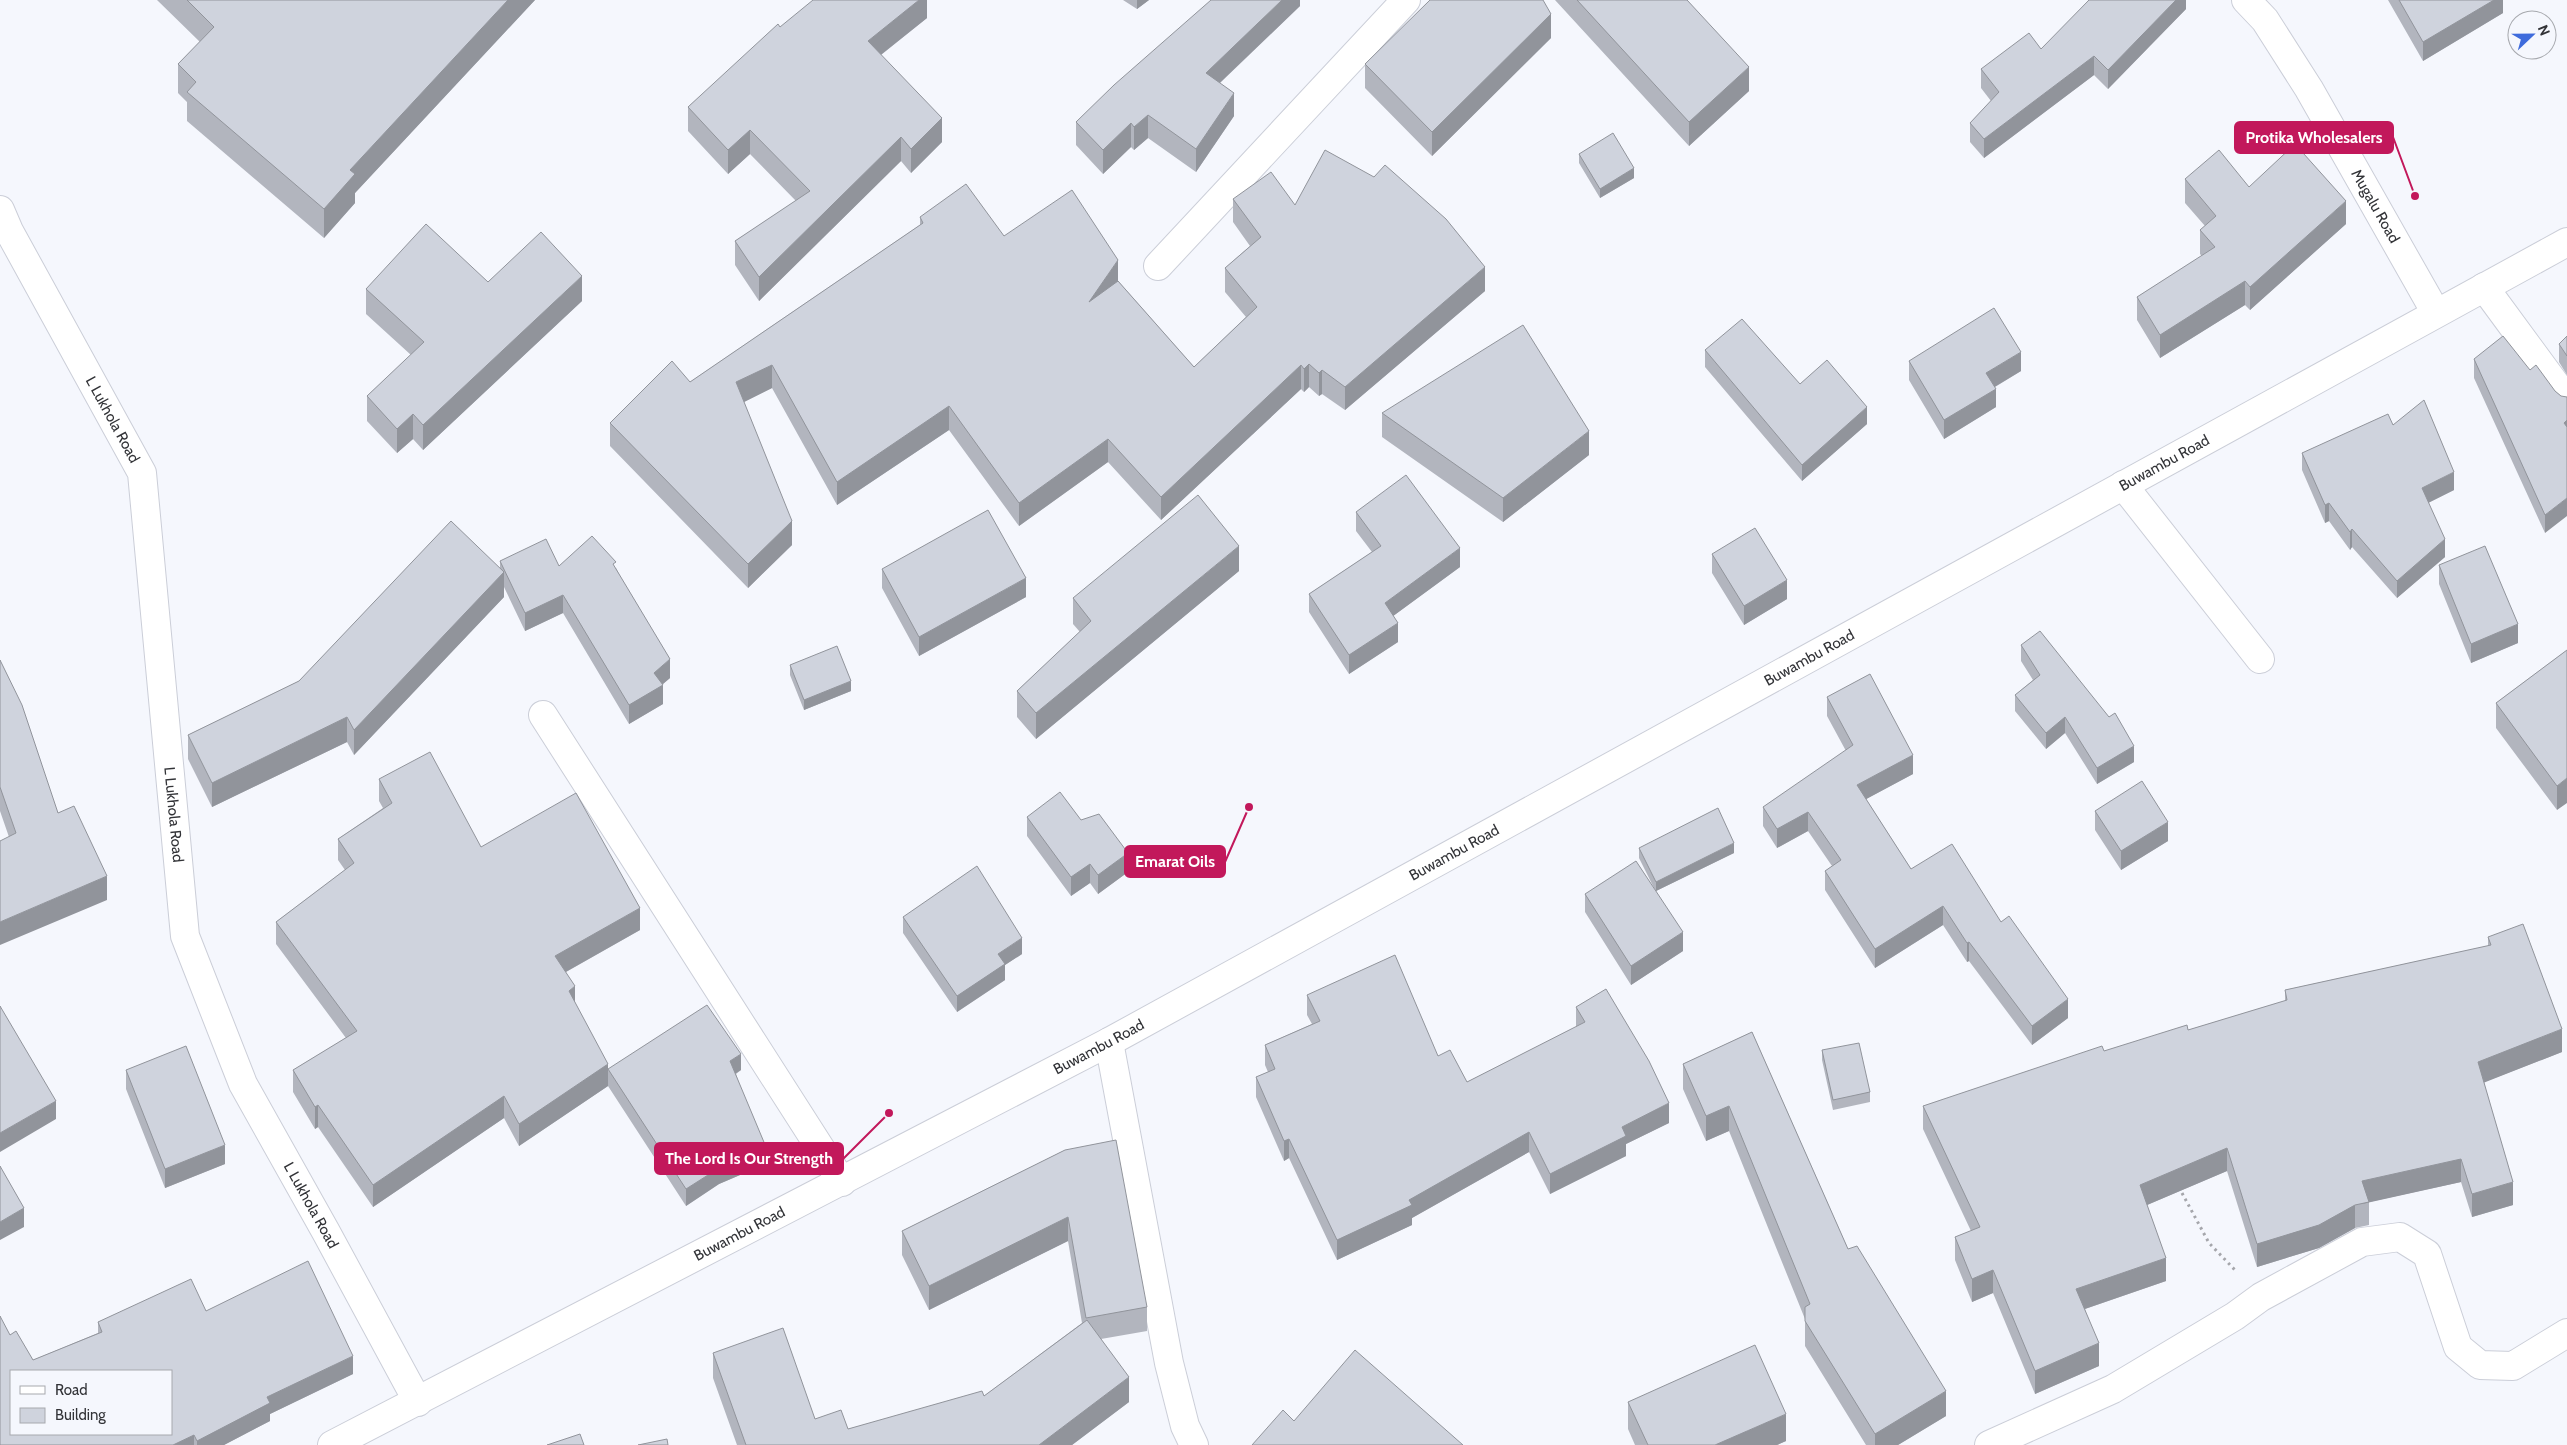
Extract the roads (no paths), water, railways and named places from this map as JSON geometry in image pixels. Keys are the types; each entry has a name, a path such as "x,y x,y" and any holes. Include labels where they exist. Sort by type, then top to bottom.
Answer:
{"street":[{"path":"1158,266 1406,0"},
{"name":"Mugalu Road","path":"2246,0 2265,20 2309,89 2436,313"},
{"name":"L Lukhola Road","path":"3,232 142,473 185,936 243,1084 418,1402"},
{"name":"Buwambu Road","path":"332,1445 1109,1042 2567,242"},
{"path":"2484,287 2567,400"},
{"path":"2123,485 2260,660"},
{"path":"543,715 842,1182"},
{"path":"1109,1042 1169,1363 1185,1426 1194,1445"},
{"path":"1989,1445 2113,1389 2235,1316 2261,1297 2362,1242 2400,1237 2427,1254 2458,1347 2480,1365 2513,1366 2567,1333"}],"place":[{"name":"Protika Wholesalers","path":"2415,196"},
{"name":"Emarat Oils","path":"1249,807"},
{"name":"The Lord Is Our Strength","path":"889,1113"}]}
